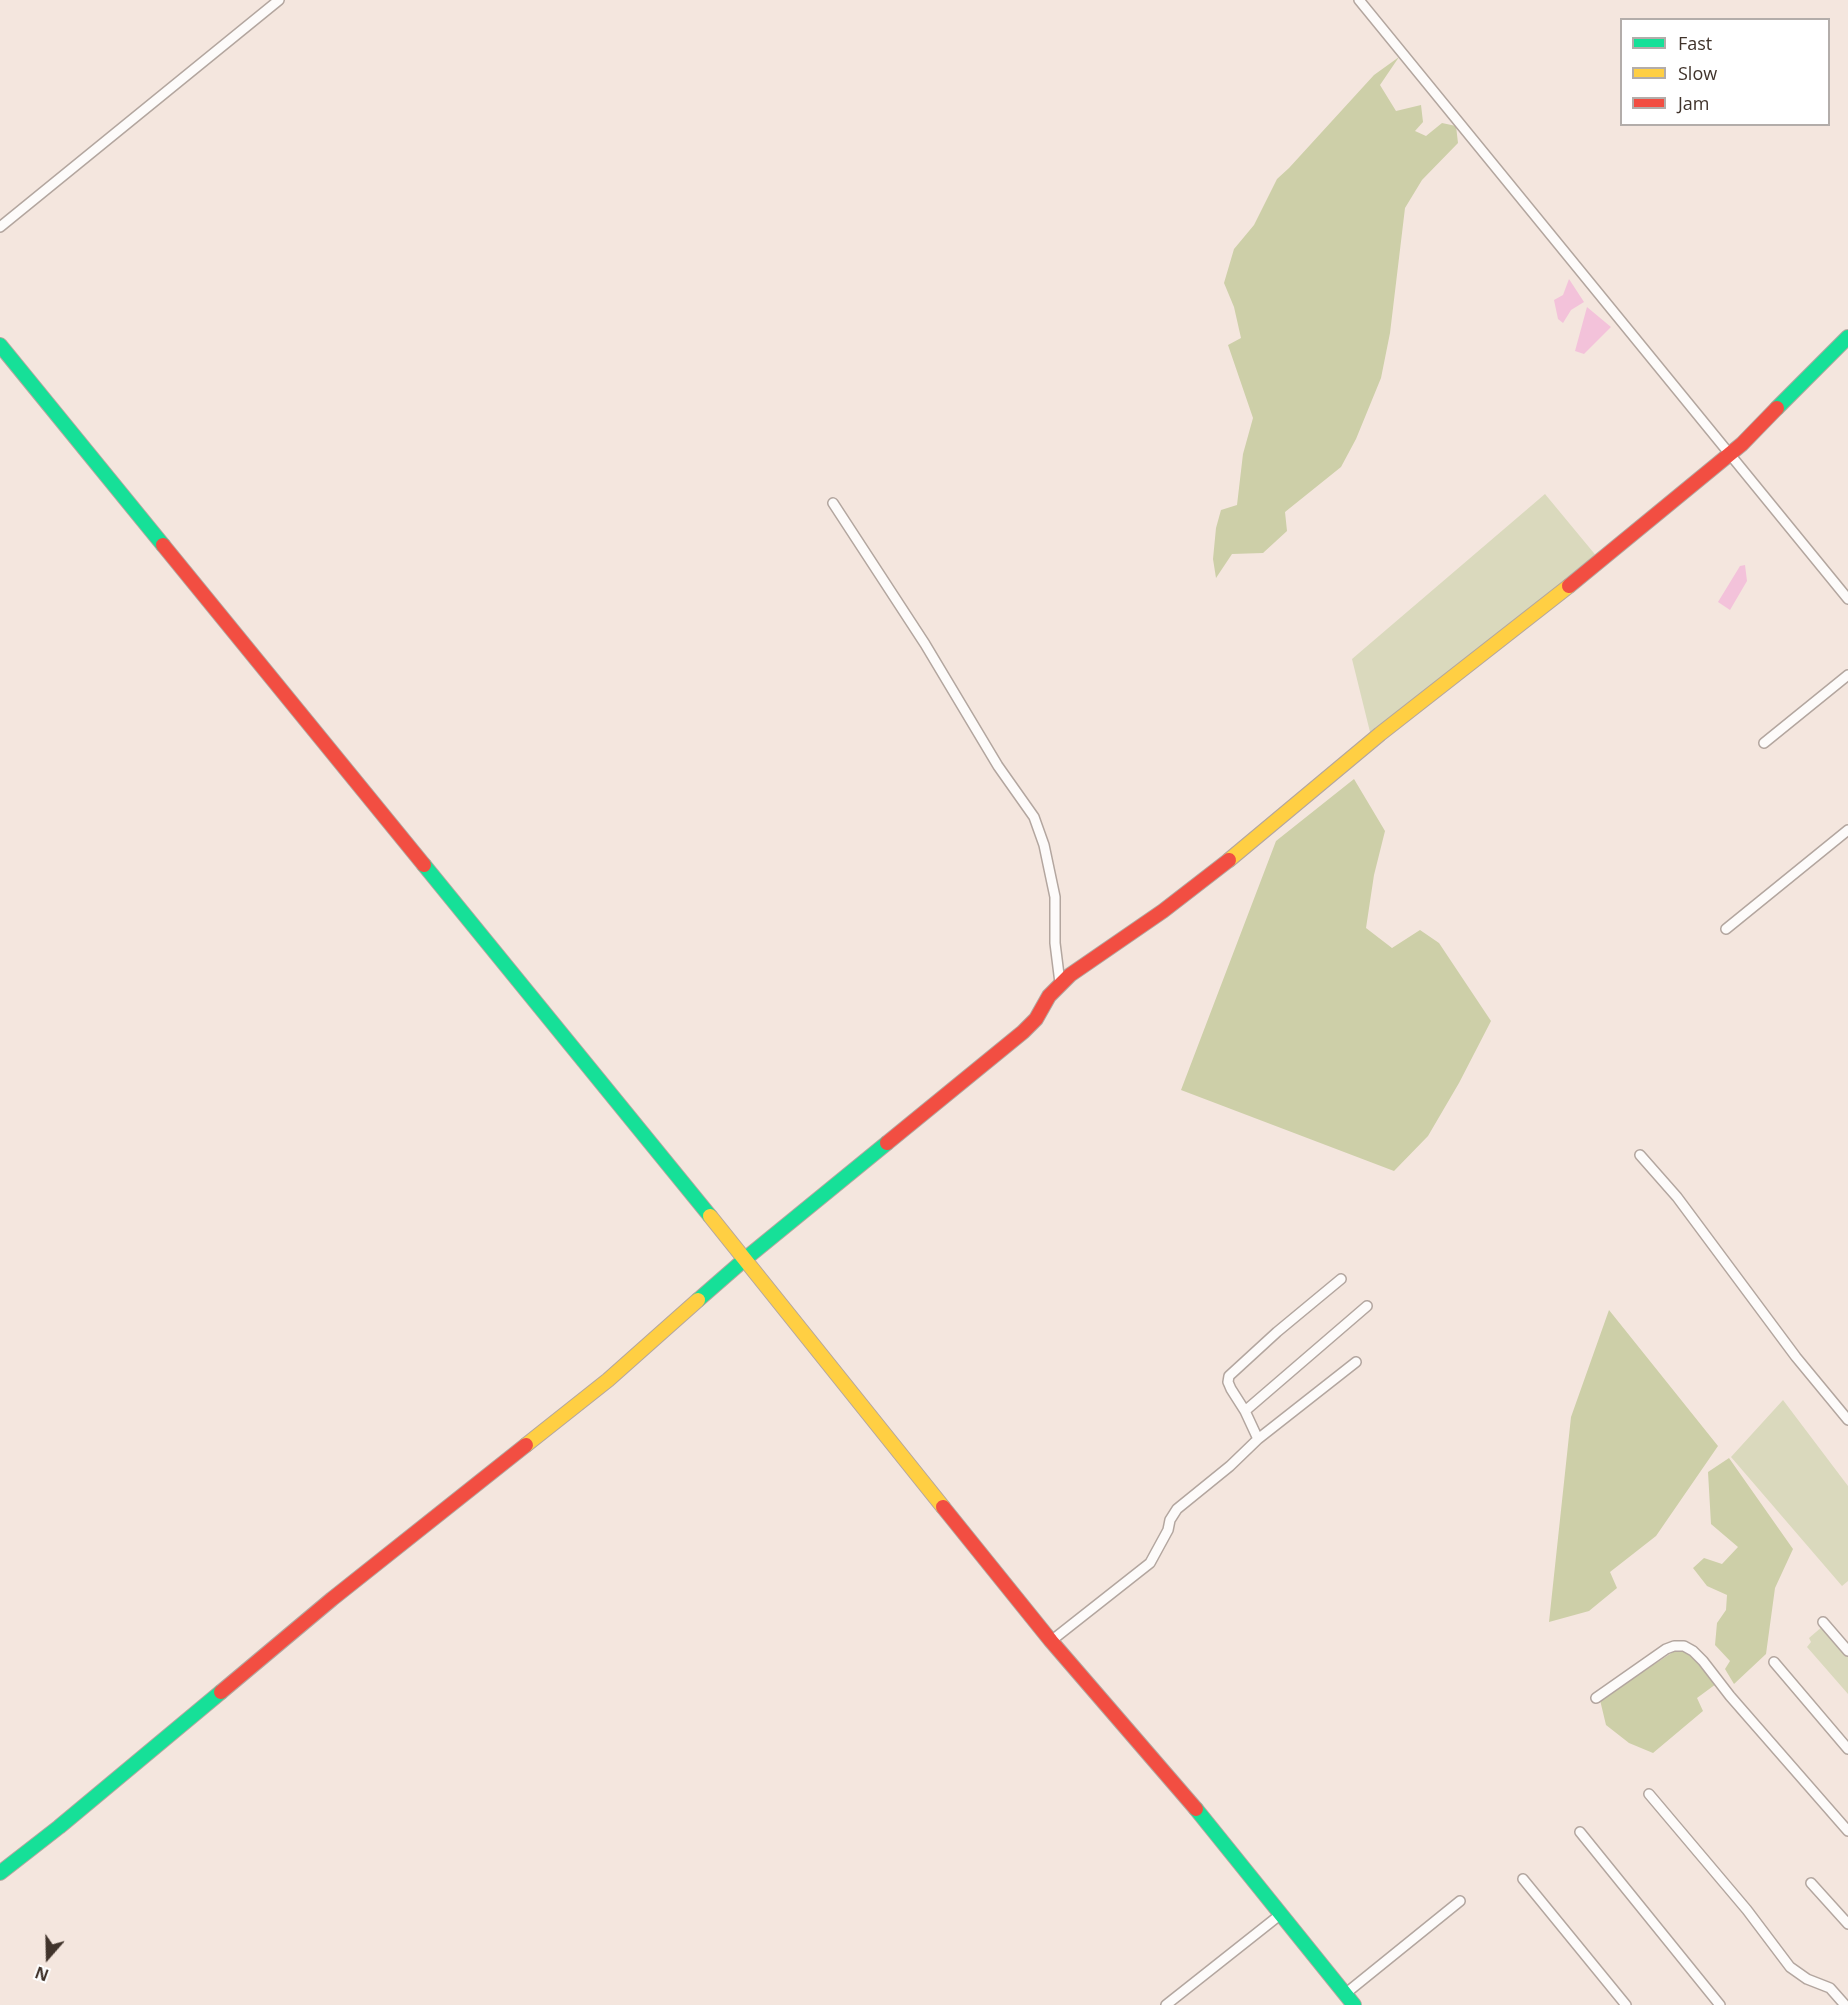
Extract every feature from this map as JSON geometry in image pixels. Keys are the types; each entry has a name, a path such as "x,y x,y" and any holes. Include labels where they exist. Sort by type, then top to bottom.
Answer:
{"street":[{"path":"0,227 279,0"},
{"path":"1359,0 1848,598"},
{"path":"0,1873 59,1827 332,1599 608,1380 745,1259 1023,1032 1036,1018 1060,983 1084,964 1163,911 1216,870 1380,734 1533,615 1742,444 1848,337"},
{"path":"0,345 745,1259 1051,1641 1158,1764 1354,2005"},
{"path":"833,503 925,644 998,766 1034,817 1044,845 1055,897 1055,943 1060,983"},
{"path":"1764,743 1848,675"},
{"path":"1726,929 1848,830"},
{"path":"1640,1155 1677,1197 1796,1357 1848,1420"},
{"path":"1258,1439 1245,1411 1231,1389 1229,1376 1341,1278"},
{"path":"1245,1411 1366,1306"},
{"path":"1051,1641 1150,1563 1177,1509 1230,1466 1258,1439 1356,1362"},
{"path":"1823,1622 1848,1651"},
{"path":"1596,1698 1666,1649 1684,1646 1703,1660 1730,1696 1848,1832"},
{"path":"1774,1662 1848,1749"},
{"path":"1649,1794 1747,1910 1790,1967 1801,1976 1830,1988 1845,2005"},
{"path":"1580,1832 1720,2005"},
{"path":"1523,1879 1626,2005"},
{"path":"1811,1883 1848,1924"},
{"path":"1345,1994 1460,1901"},
{"path":"1166,2005 1281,1914"}],"green space":[{"path":"1399,57 1380,85 1396,111 1421,105 1423,122 1415,131 1426,136 1442,123 1456,126 1458,143 1422,180 1405,208 1390,333 1381,378 1356,439 1341,467 1285,512 1287,531 1263,553 1232,554 1216,578 1213,559 1216,528 1221,510 1237,505 1243,454 1253,418 1228,345 1241,338 1234,307 1224,283 1234,249 1254,225 1277,179 1374,75"},
{"path":"1545,494 1598,558 1372,740 1352,659"},
{"path":"1354,779 1385,831 1374,875 1366,928 1392,948 1420,930 1439,943 1491,1021 1428,1136 1394,1171 1181,1090 1276,841"},
{"path":"1609,1310 1718,1446 1656,1536 1610,1572 1617,1588 1589,1611 1549,1622 1571,1417"},
{"path":"1783,1400 1848,1486 1848,1581 1842,1586 1731,1457"},
{"path":"1729,1458 1793,1549 1775,1588 1766,1654 1734,1684 1725,1669 1730,1661 1715,1645 1717,1623 1726,1610 1727,1595 1707,1586 1693,1568 1704,1558 1722,1564 1738,1547 1711,1524 1708,1472"},
{"path":"1823,1626 1848,1656 1848,1694 1807,1647 1811,1642 1809,1638"},
{"path":"1676,1650 1692,1654 1716,1684 1697,1698 1703,1711 1653,1753 1629,1743 1606,1725 1600,1700"}],"shaded area":[{"path":"1569,279 1584,302 1571,310 1563,323 1558,319 1554,300 1563,295"},
{"path":"1587,307 1611,327 1584,354 1575,351"},
{"path":"1745,565 1747,581 1730,610 1718,602 1740,566"}],"traffic: fast":[{"path":"1777,408 1848,337"},
{"path":"0,345 163,545"},
{"path":"424,865 710,1216"},
{"path":"698,1300 887,1143"},
{"path":"0,1873 221,1692"},
{"path":"1196,1809 1354,2005"}],"traffic: slow":[{"path":"1229,860 1380,734 1569,586"},
{"path":"710,1216 943,1507"},
{"path":"526,1445 608,1380 698,1300"}],"traffic: jam":[{"path":"1569,586 1742,444 1777,408"},
{"path":"163,545 424,865"},
{"path":"887,1143 1023,1032 1036,1019 1049,996 1070,975 1163,911 1229,860"},
{"path":"221,1692 332,1599 526,1445"},
{"path":"943,1507 1051,1641 1196,1809"}]}
